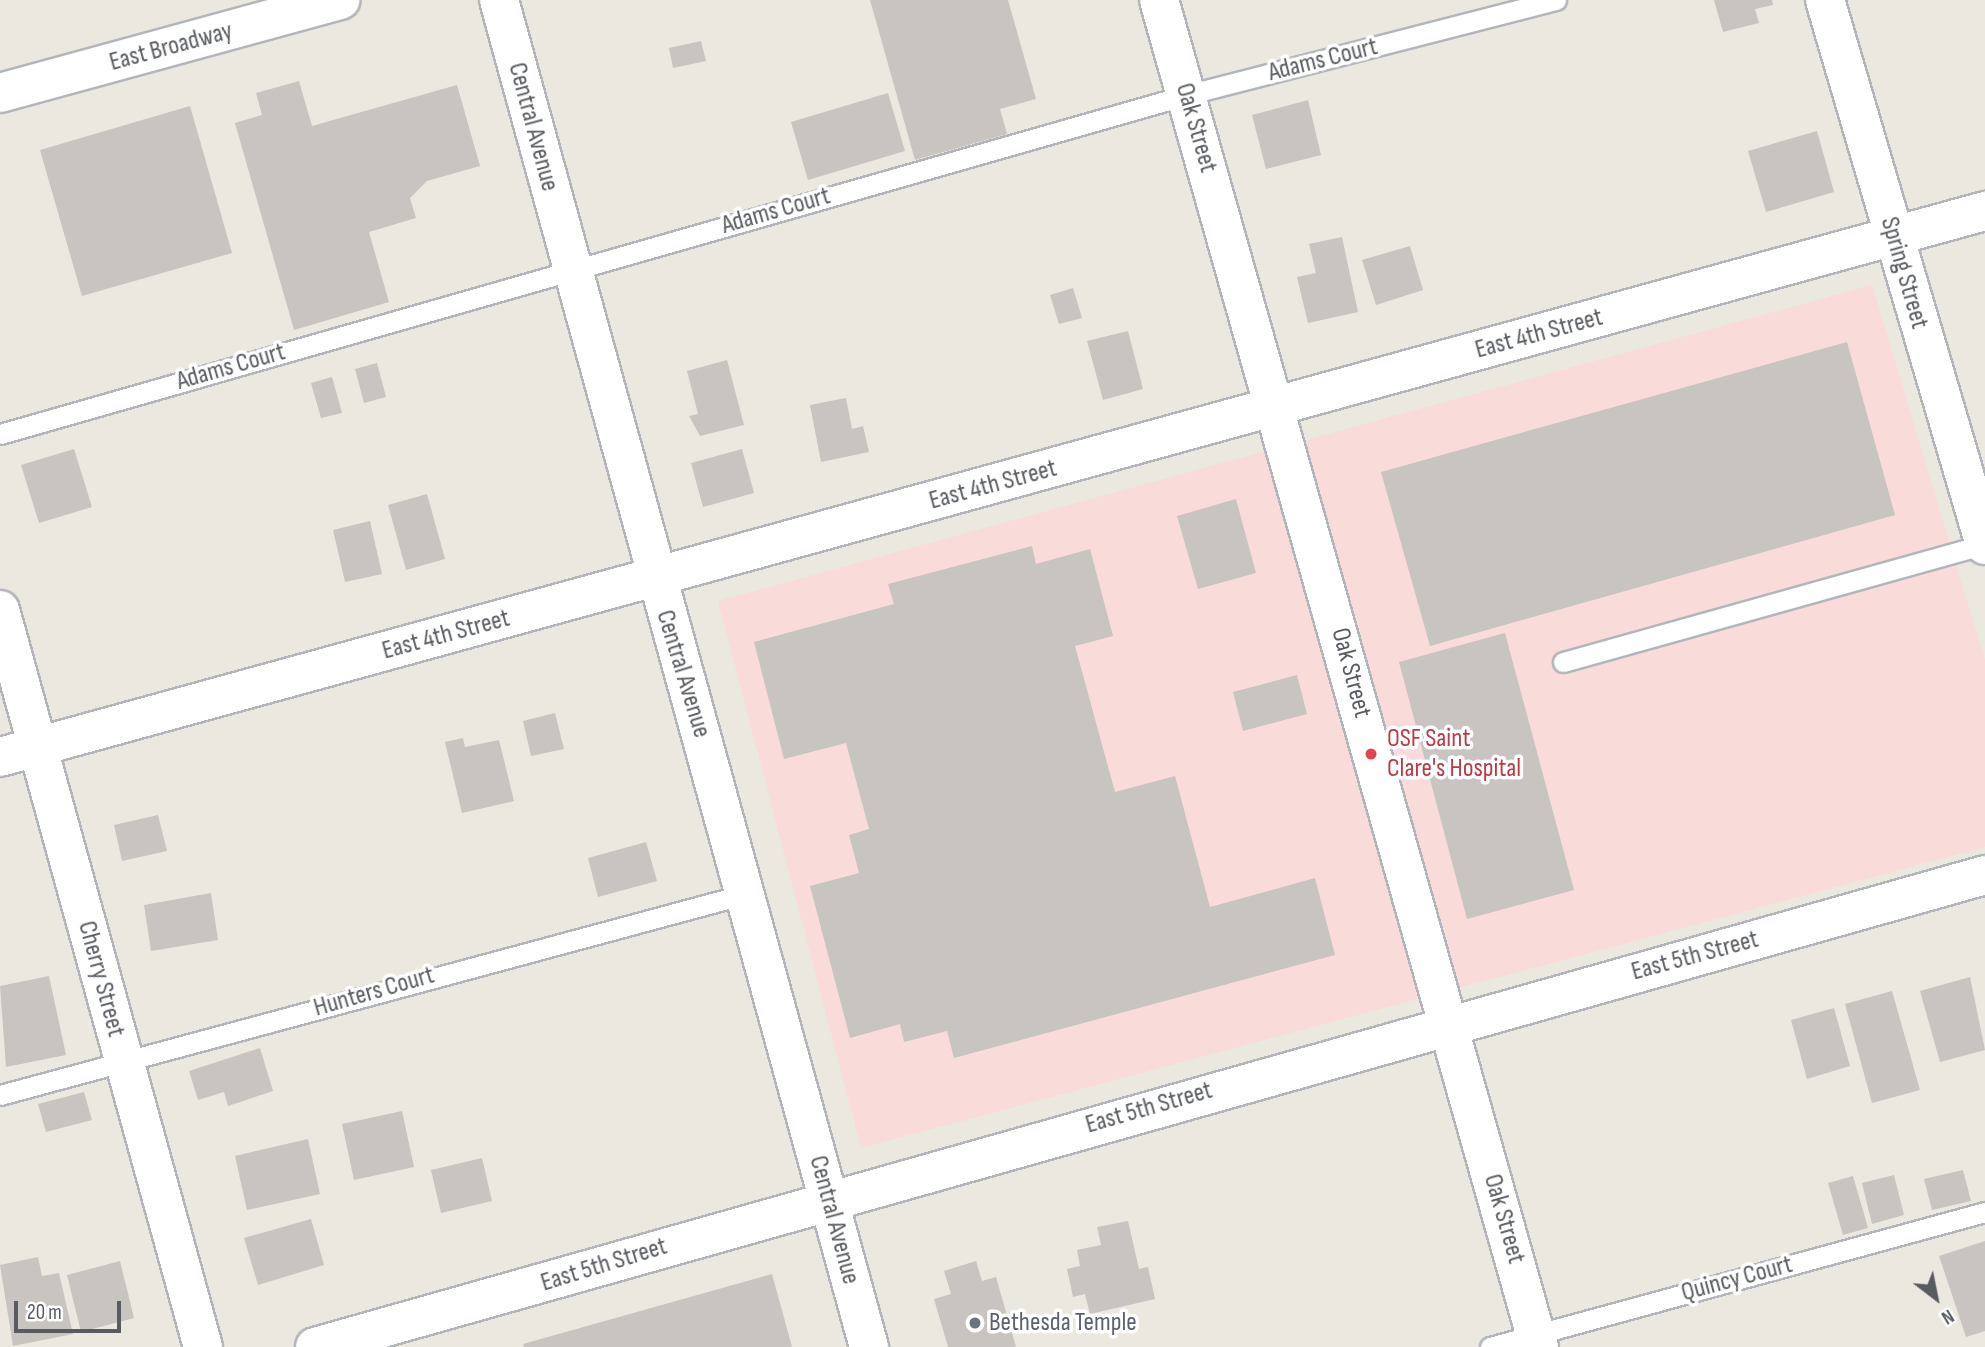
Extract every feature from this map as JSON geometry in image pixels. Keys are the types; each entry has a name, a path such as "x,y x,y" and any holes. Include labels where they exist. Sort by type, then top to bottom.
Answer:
{"street":[{"name":"East Broadway","path":"0,93 341,0"},
{"name":"Central Avenue","path":"499,0 654,578 749,893 827,1199 869,1347"},
{"name":"Oak Street","path":"1159,0 1278,406 1538,1340"},
{"name":"Spring Street","path":"1825,0 1985,544"},
{"name":"East 4th Street","path":"0,757 1985,211"},
{"name":"Cherry Street","path":"0,610 203,1347"},
{"name":"East 5th Street","path":"315,1347 827,1199 1985,876"}],"lane":[{"name":"Adams Court","path":"0,434 1186,95 1556,0"},
{"path":"1563,662 1985,544"},
{"name":"Hunters Court","path":"0,1095 749,893"},
{"name":"Quincy Court","path":"1490,1347 1538,1340 1985,1212"}],"shaded area":[{"name":"OSF Saint Clare's Hospital","path":"1872,285 1985,660 1985,847 861,1148 718,601"}],"building":[{"path":"870,0 1008,0 1036,99 1000,109 1007,134 915,160"},
{"path":"1714,0 1772,0 1773,5 1755,9 1759,23 1723,32"},
{"path":"701,41 706,61 673,68 669,48"},
{"path":"299,81 312,126 457,85 480,166 427,181 410,198 416,218 369,232 389,302 294,330 235,123 262,115 256,93"},
{"path":"888,93 905,151 808,180 791,122"},
{"path":"1308,100 1321,155 1266,169 1252,115"},
{"path":"190,106 232,253 82,296 40,150"},
{"path":"1817,131 1834,192 1766,212 1748,151"},
{"path":"1342,237 1358,312 1308,323 1297,277 1316,273 1309,244"},
{"path":"1410,246 1423,290 1376,305 1362,260"},
{"path":"1073,288 1082,318 1059,324 1050,295"},
{"path":"1128,331 1143,389 1103,400 1087,341"},
{"path":"1847,342 1895,515 1430,646 1381,472"},
{"path":"727,360 744,425 700,436 689,416 698,414 687,371"},
{"path":"377,363 386,397 364,403 355,369"},
{"path":"332,377 342,413 321,418 311,383"},
{"path":"846,398 852,429 863,426 869,452 821,462 810,405"},
{"path":"74,449 92,507 39,523 21,465"},
{"path":"742,449 754,493 703,507 691,463"},
{"path":"427,494 445,559 406,570 388,505"},
{"path":"1236,499 1256,573 1198,589 1177,516"},
{"path":"370,521 382,574 345,582 333,530"},
{"path":"1032,546 1036,564 1090,549 1113,636 1075,646 1115,792 1175,776 1210,907 1315,878 1335,955 954,1058 947,1031 904,1042 900,1024 850,1038 810,886 859,873 849,835 869,829 846,743 784,759 754,642 894,604 888,584"},
{"path":"1505,633 1574,890 1467,919 1399,662"},
{"path":"1297,675 1307,714 1243,731 1233,692"},
{"path":"555,713 564,749 531,756 523,721"},
{"path":"463,738 465,747 499,740 514,801 462,813 445,742"},
{"path":"158,815 167,851 122,861 114,825"},
{"path":"646,842 657,881 598,897 588,858"},
{"path":"211,893 218,940 151,951 144,905"},
{"path":"49,976 66,1055 6,1067 0,986"},
{"path":"1970,977 1985,1050 1940,1062 1920,991"},
{"path":"1892,991 1920,1090 1872,1103 1845,1004"},
{"path":"1834,1008 1850,1066 1807,1079 1791,1020"},
{"path":"260,1048 273,1091 228,1106 224,1092 198,1100 189,1071"},
{"path":"84,1092 92,1120 46,1132 38,1104"},
{"path":"402,1111 414,1167 354,1180 342,1124"},
{"path":"308,1139 320,1194 247,1210 235,1156"},
{"path":"482,1158 492,1201 441,1213 431,1170"},
{"path":"1963,1170 1971,1201 1932,1210 1924,1179"},
{"path":"1894,1175 1904,1215 1872,1224 1862,1183"},
{"path":"1853,1176 1868,1228 1843,1235 1828,1183"},
{"path":"311,1219 324,1265 258,1285 244,1238"},
{"path":"1128,1221 1139,1269 1148,1267 1155,1299 1090,1314 1085,1294 1073,1297 1067,1269 1080,1266 1077,1250 1101,1245 1097,1227"},
{"path":"1985,1241 1985,1331 1966,1337 1939,1256"},
{"path":"38,1257 42,1276 59,1273 73,1334 13,1346 0,1265"},
{"path":"120,1261 134,1318 81,1332 67,1275"},
{"name":"Bethesda Temple","path":"976,1261 982,1281 996,1277 1016,1347 948,1347 934,1299 951,1294 944,1271"},
{"path":"772,1274 792,1347 524,1347 523,1344"}],"place":[{"name":"OSF Saint Clare's Hospital","path":"1371,754"},
{"name":"Bethesda Temple","path":"975,1323"}]}
